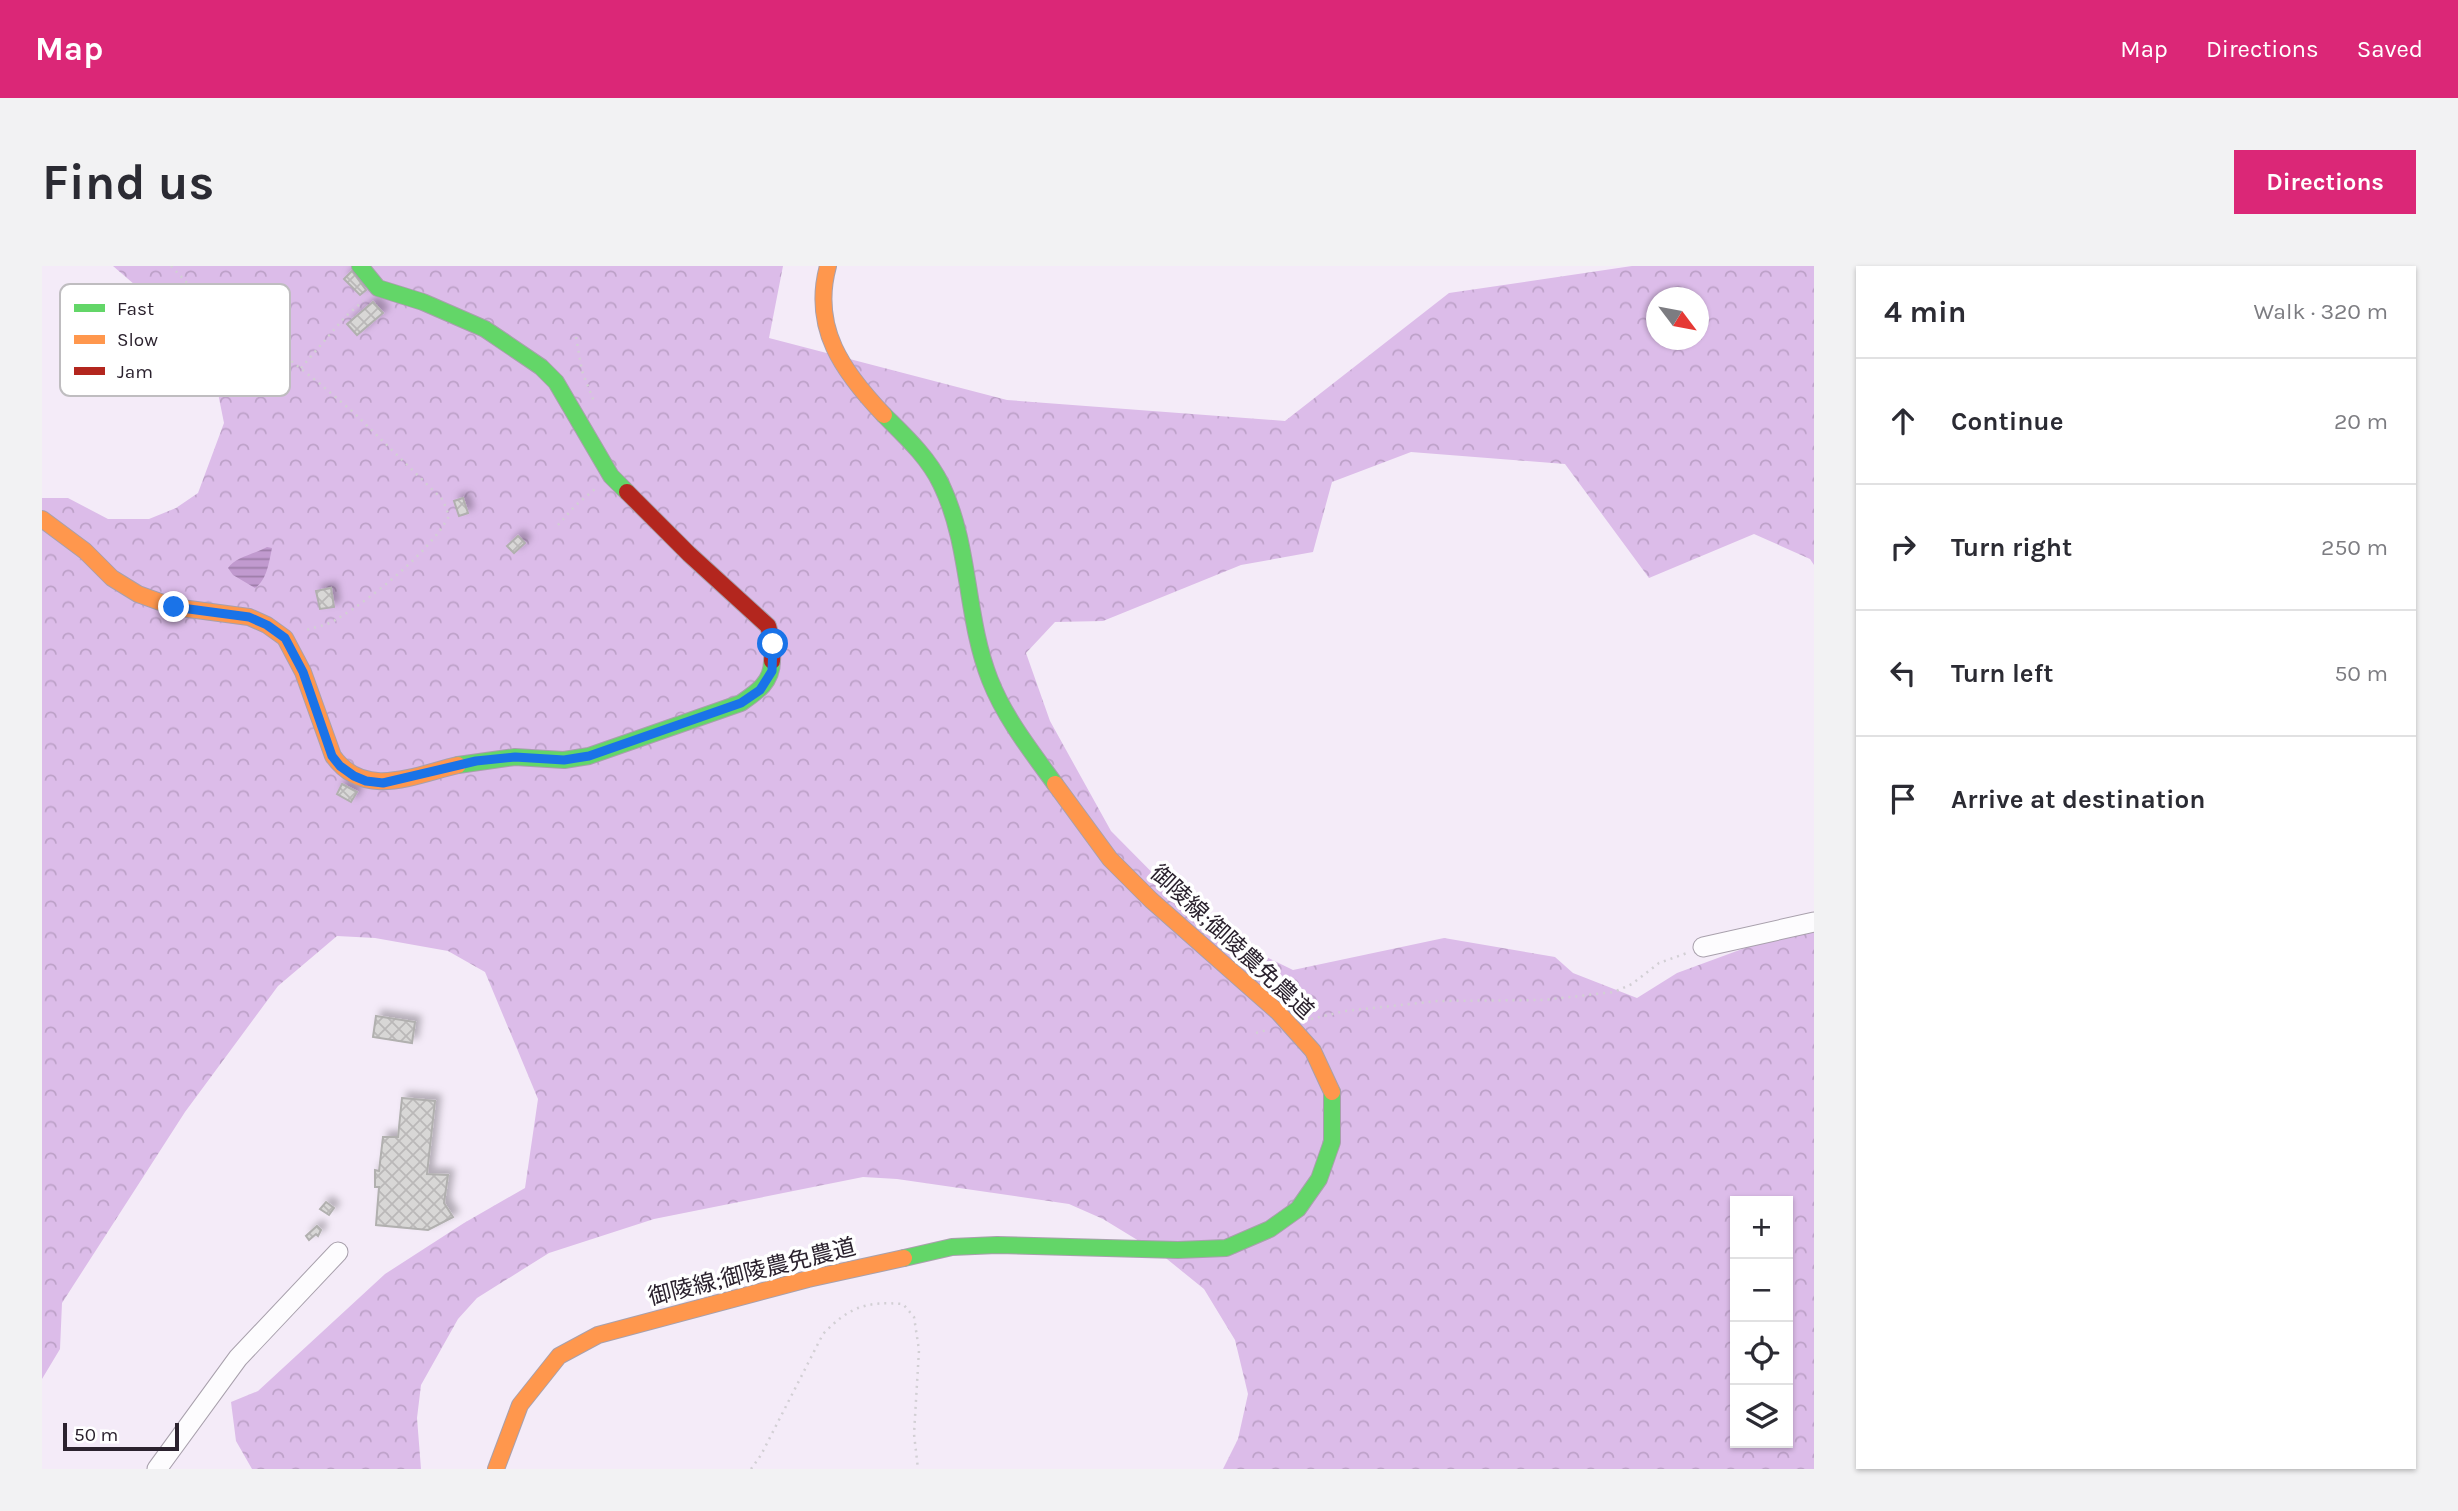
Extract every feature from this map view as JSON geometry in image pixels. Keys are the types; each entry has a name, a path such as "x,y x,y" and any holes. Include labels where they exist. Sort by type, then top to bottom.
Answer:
{"street":[{"path":"42,519 85,551 111,578 138,594 174,607 249,617 278,632 285,638 303,672 332,756 347,771 366,781 383,783 476,761 515,757 564,760 589,756 741,703 760,690 772,671 773,644 768,626 689,554 611,476 556,383 541,367 485,329 423,302 378,288 360,266"},
{"name":"御陵線;御陵農免農道","path":"496,1469 520,1405 559,1356 598,1335 808,1279 952,1247 998,1245 1178,1250 1226,1248 1270,1229 1298,1209 1319,1179 1332,1142 1332,1095 1313,1051 1278,1012 1151,900 1110,859 1018,734 990,681 975,628 957,528 941,484 920,451 875,405 840,363 826,325 822,288 828,266"},
{"path":"1703,947 1814,922"},
{"path":"157,1469 237,1358 338,1252"}],"path":[{"path":"171,266 188,284"},
{"path":"301,368 345,317 378,288"},
{"path":"576,337 582,372 595,404"},
{"path":"278,632 300,632 335,621 376,591 430,543 449,516 443,500 415,471 353,412 290,359"},
{"path":"558,525 575,506 611,476"},
{"path":"1306,1020 1345,1011 1437,1001 1544,1000 1614,992 1632,984 1659,963 1703,947"},
{"path":"1256,1032 1269,1029"},
{"path":"751,1469 761,1455 823,1334 837,1319 855,1308 881,1302 903,1304 914,1317 919,1350 914,1434 918,1469"}],"green space":[{"path":"113,266 783,266 769,338 1007,400 1285,421 1449,293 1632,266 1814,266 1814,565 1810,559 1754,534 1649,578 1565,464 1411,452 1332,482 1313,552 1241,565 1103,621 1055,622 1026,653 1050,721 1111,831 1207,928 1293,970 1444,938 1555,957 1573,973 1637,998 1677,973 1764,941 1814,932 1814,1469 1223,1469 1238,1439 1248,1394 1235,1340 1204,1289 1162,1255 1103,1219 1069,1204 897,1179 863,1177 654,1219 549,1253 477,1298 458,1319 421,1385 417,1418 421,1469 252,1469 236,1441 231,1402 258,1391 385,1274 464,1223 525,1188 538,1099 485,972 448,951 375,938 337,936 278,986 185,1112 62,1303 60,1349 42,1379 42,498 68,498 108,519 149,519 176,508 198,493 224,423 219,396 290,396 290,284 134,284"}],"shaded area":[{"path":"267,547 272,548 267,570 255,588 233,575 228,568 240,558"}],"building":[{"path":"352,271 366,290 360,295 344,279"},
{"path":"373,302 383,313 357,335 347,324"},
{"path":"463,498 468,513 459,516 454,501"},
{"path":"518,536 525,543 514,553 507,546"},
{"path":"331,588 334,607 320,609 316,591"},
{"path":"342,784 357,792 351,802 337,794"},
{"path":"376,1016 415,1022 412,1043 373,1037"},
{"path":"402,1098 435,1101 427,1174 448,1175 444,1203 453,1217 428,1230 376,1225 379,1187 375,1187 375,1170 379,1171 383,1137 398,1137"},
{"path":"326,1202 334,1208 329,1215 320,1209"},
{"path":"317,1226 321,1230 318,1236 316,1234 309,1240 306,1236"}],"traffic: fast":[{"path":"360,266 378,288 423,302 485,329 541,367 556,382 611,476 627,492"},
{"path":"884,415 923,456 941,484 958,532 976,632 990,680 1011,721 1055,784"},
{"path":"458,765 515,757 564,760 589,756 741,703 766,681 772,661"},
{"path":"904,1258 952,1247 997,1245 1178,1250 1226,1248 1270,1229 1298,1209 1319,1179 1332,1142 1332,1092"}],"traffic: slow":[{"path":"828,266 824,309 834,348 856,382 884,415"},
{"path":"42,519 85,551 112,578 138,594 174,607 249,617 267,625 285,638 303,672 333,756 346,769 360,777 391,781 458,765"},
{"path":"1055,784 1110,859 1151,900 1278,1012 1313,1051 1332,1092"},
{"path":"496,1469 520,1405 559,1356 598,1335 808,1279 904,1258"}],"traffic: jam":[{"path":"627,492 689,554 768,626 773,644 772,661"}],"route":[{"path":"174,607 249,617 267,625 285,638 303,672 332,756 354,776 383,783 476,761 515,757 564,760 589,756 716,713 741,703 760,690 772,671 773,644"}]}
